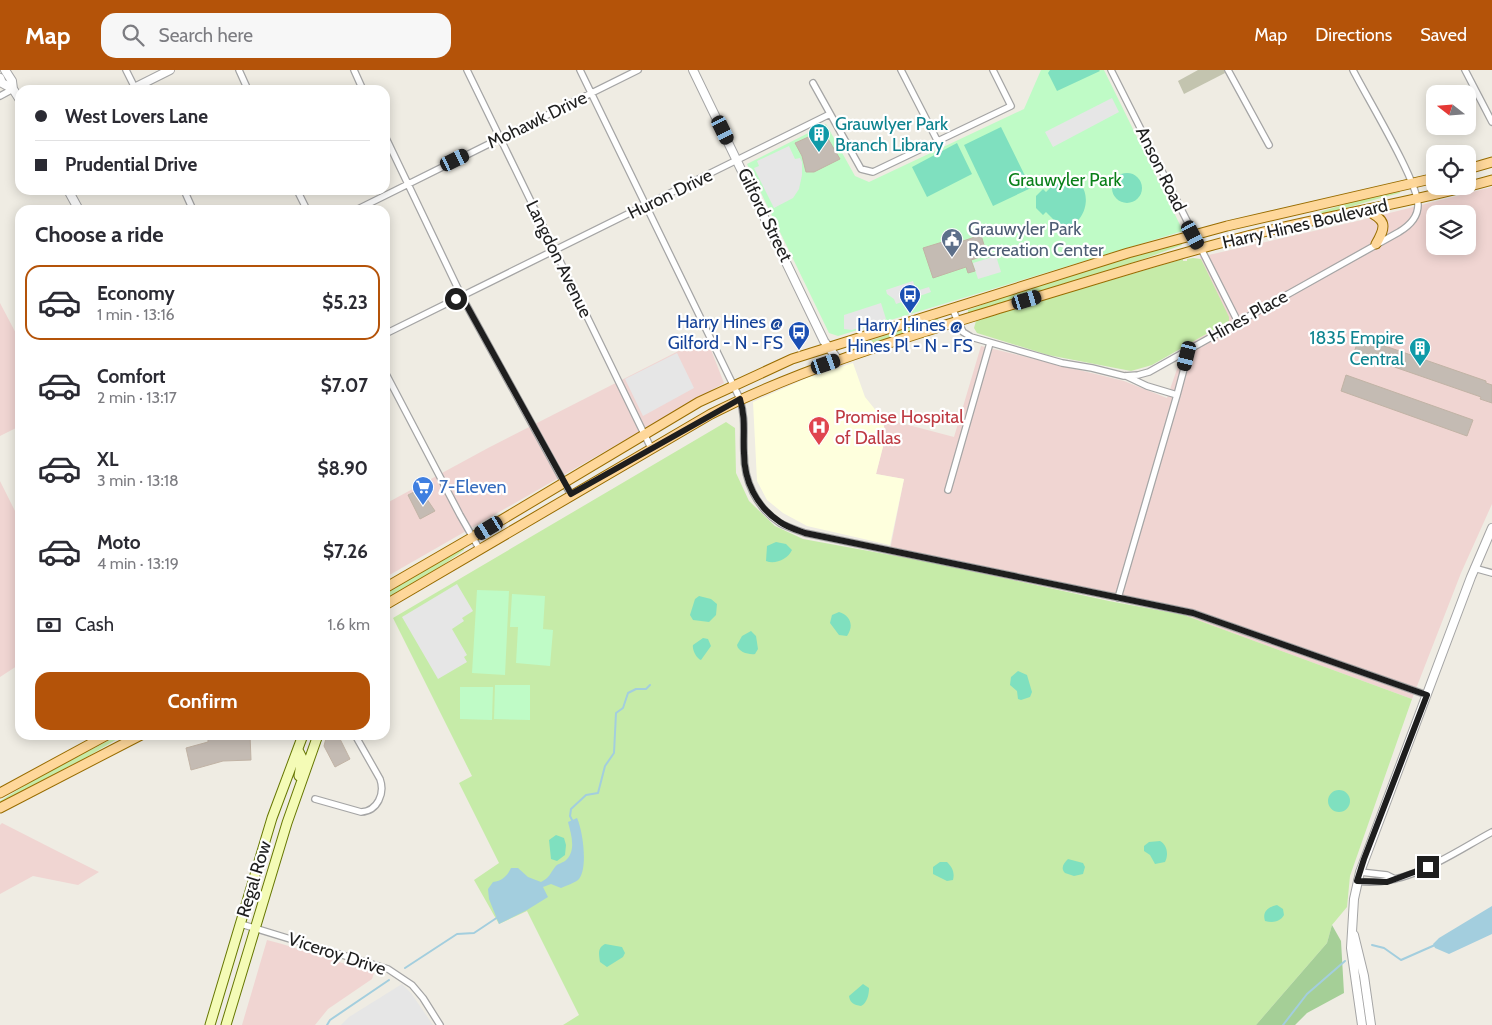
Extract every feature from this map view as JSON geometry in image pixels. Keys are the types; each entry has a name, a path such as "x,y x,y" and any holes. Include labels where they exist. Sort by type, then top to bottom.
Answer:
{"main road":[{"path":"1476,167 1492,162"},
{"name":"Harry Hines Boulevard","path":"390,585 699,402 792,359 1193,235 1426,180"},
{"name":"Harry Hines Boulevard","path":"390,601 651,448 740,399 792,376 957,322 1200,248 1492,180"},
{"path":"1295,210 1298,224"},
{"path":"1366,210 1377,215 1382,221 1384,229 1376,244"},
{"path":"0,792 98,740"},
{"path":"0,808 131,740"},
{"name":"Regal Row","path":"210,1025 266,838 301,740"},
{"name":"Regal Row","path":"226,1025 281,843 316,740"},
{"path":"298,750 302,758 296,785 298,793"},
{"path":"266,838 281,843"}],"street":[{"path":"5,70 12,81 13,89"},
{"path":"126,70 132,85"},
{"path":"142,85 170,70"},
{"path":"239,70 246,85"},
{"path":"354,70 361,85"},
{"name":"Langdon Avenue","path":"467,70 651,448"},
{"path":"580,70 740,399 744,414 746,478 757,501 780,523 805,533 1193,613 1427,695"},
{"name":"Mohawk Drive","path":"390,192 638,70"},
{"name":"Gilford Street","path":"693,70 828,347 838,360"},
{"path":"901,70 938,142"},
{"path":"813,84 861,169 866,172 873,172 1010,106 993,70"},
{"name":"Anson Road","path":"1111,70 1238,322"},
{"path":"1228,70 1268,145"},
{"path":"1353,70 1411,184 1416,199"},
{"path":"1465,70 1492,122"},
{"path":"0,78 15,92"},
{"path":"0,96 13,89"},
{"name":"Huron Drive","path":"390,332 830,114"},
{"path":"390,146 462,297 571,494"},
{"name":"Mohawk Drive","path":"366,205 385,195"},
{"name":"Hines Place","path":"952,308 957,322 965,334 990,343 1047,360 1124,376 1149,372 1408,227 1416,212 1416,199"},
{"path":"948,490 990,343"},
{"path":"1118,598 1177,395 1188,350"},
{"path":"1124,376 1147,386 1177,395"},
{"path":"390,381 480,550"},
{"path":"1362,1025 1350,948 1357,881 1474,568 1492,528"},
{"path":"1474,568 1492,573"},
{"path":"316,799 361,812 371,809 380,800 382,785 380,779 358,740"},
{"path":"1357,881 1387,882 1428,867 1492,832"},
{"path":"1360,872 1387,875 1395,879"},
{"name":"Viceroy Drive","path":"241,924 388,969 412,985 423,998 440,1025"},
{"path":"1353,933 1359,952 1371,1025"}],"shaded area":[{"path":"1198,70 1224,70 1225,73 1184,94 1178,81"},
{"path":"1112,98 1119,112 1053,147 1045,132"},
{"path":"789,146 795,159 800,158 802,162 799,189 793,198 774,208 754,168 759,166 757,161"},
{"path":"1492,187 1492,504 1461,573 1412,699 1184,615 889,555 904,479 876,474 886,435 882,418 954,437 981,346 1124,381 1167,398 1185,346 1227,323 1229,319 1200,257 1362,220 1460,195 1476,195 1476,191"},
{"path":"996,256 1001,272 978,279 973,263"},
{"path":"913,281 916,291 929,287 931,292 896,304 894,299 887,294 886,290"},
{"path":"0,303 15,332 15,428 0,436"},
{"path":"881,303 886,319 852,330 844,329 844,315"},
{"path":"706,337 724,383 390,575 390,501 488,448"},
{"path":"677,353 694,388 643,416 625,379"},
{"name":"Promise Hospital of Dallas","path":"853,363 865,397 882,418 886,435 876,474 904,479 890,545 807,526 783,513 767,500 757,481 753,402 807,378"},
{"path":"0,481 15,511 15,667 0,677"},
{"path":"457,584 473,611 462,618 464,621 452,629 467,655 464,657 467,662 438,679 402,617"},
{"path":"2,823 99,872 78,885 33,876 0,894 0,825"},
{"path":"267,940 374,973 372,979 328,1009 315,1025 242,1025"},
{"path":"402,984 411,993 433,1025 341,1025 349,1017"}],"green space":[{"name":"Grauwyler Park","path":"1041,70 1104,70 1183,231 838,336 829,333 747,164 826,124 855,176 869,182 1024,109"},
{"path":"1050,70 1100,71 1057,91 1048,73"},
{"path":"1001,127 1031,188 993,206 964,145"},
{"path":"957,143 972,174 927,197 912,167"},
{"path":"1127,173 1137,178 1142,188 1137,198 1127,203 1117,198 1112,188 1117,178"},
{"path":"1066,178 1077,181 1083,188 1086,197 1085,206 1082,215 1077,221 1070,225 1059,225 1046,212 1043,215 1036,208 1036,196 1043,189 1046,192 1059,179 1061,181"},
{"path":"1399,191 1400,193 1313,216 1313,214 1352,202"},
{"path":"1181,243 1182,245 1138,261 968,313 968,310 1042,283"},
{"path":"1183,259 1183,261 1187,261 1187,259 1201,259 1229,317 1229,321 1152,365 1131,371 1048,355 977,333 974,328 976,321"},
{"path":"937,317 939,322 850,351 850,348"},
{"path":"726,422 735,428 736,473 749,501 775,526 803,539 929,562 1109,601 1184,615 1412,699 1350,876 1347,907 1332,925 1327,943 1256,1025 563,1025 579,1015 527,911 499,924 474,880 499,863 459,783 472,776 393,618"},
{"path":"776,542 786,544 792,550 788,556 781,560 766,561 767,546"},
{"path":"463,547 464,550 429,575 390,598 390,590"},
{"path":"477,590 509,591 505,675 472,673"},
{"path":"512,594 545,596 543,629 553,630 550,666 516,663 518,627 510,627"},
{"path":"699,596 711,599 717,604 716,615 709,622 693,620 690,615 695,599"},
{"path":"839,612 849,619 851,625 847,636 839,635 830,623 832,615"},
{"path":"751,631 756,636 758,649 755,654 739,650 737,645 742,636"},
{"path":"703,638 708,639 711,646 701,660 695,653 693,645"},
{"path":"1018,671 1027,675 1032,692 1030,697 1021,700 1018,699 1017,691 1010,685 1011,677"},
{"path":"495,685 530,685 530,720 494,719"},
{"path":"460,687 493,687 492,720 460,719"},
{"path":"109,740 116,740 0,803 0,801 35,779"},
{"path":"1339,790 1347,793 1350,801 1347,809 1339,812 1331,809 1328,801 1331,793"},
{"path":"556,835 564,838 566,845 565,855 557,861 551,859 549,840"},
{"path":"1160,841 1166,847 1167,856 1165,862 1155,864 1150,855 1144,851 1144,846 1149,842"},
{"path":"1068,859 1083,863 1085,867 1083,874 1074,876 1065,873 1063,867"},
{"path":"940,862 947,862 950,866 953,872 953,880 947,881 933,874 933,867"},
{"path":"1277,905 1283,909 1284,915 1276,921 1265,921 1264,915 1266,910"},
{"path":"1332,925 1341,941 1344,993 1307,1013 1295,1025 1256,1025 1327,943"},
{"path":"605,944 622,947 625,953 623,957 607,967 600,962 599,957 599,952"},
{"path":"863,984 869,988 868,996 863,1005 856,1005 850,1000 849,996"}],"water":[{"path":"577,818 584,849 582,874 579,879 561,888 551,884 543,887 548,897 499,924 489,899 488,889 493,882 504,878 511,868 518,868 528,877 541,882 546,879 556,866 569,857 572,842 568,822"},
{"path":"1492,906 1492,934 1449,954 1435,948 1433,944 1439,938"}],"building":[{"name":"Grauwlyer Park Branch Library","path":"824,132 840,159 814,172 806,172 802,156 795,143"},
{"name":"Grauwyler Park Recreation Center","path":"981,235 987,255 971,260 975,271 968,273 966,267 933,278 923,248 949,240 951,245"},
{"name":"1835 Empire Central","path":"1359,337 1486,381 1486,383 1492,385 1492,403 1480,399 1481,397 1354,353"},
{"name":"1835 Empire Central","path":"1346,375 1473,420 1467,436 1341,391"},
{"name":"7-Eleven","path":"420,489 435,511 420,519 408,495"},
{"path":"208,740 250,740 251,760 223,761 191,770 186,748 208,742"},
{"path":"326,740 340,740 350,759 335,767 324,746"}],"waterway":[{"path":"573,822 570,816 571,809 586,795 598,793 605,766 614,753 616,713 623,708 628,693 636,689 646,689 650,685"},
{"path":"405,968 457,934 474,933 498,917"},
{"path":"1372,945 1384,948 1401,960 1435,945"},
{"path":"1283,1025 1307,994 1345,961"},
{"path":"327,1025 330,1020 389,980"}],"place":[{"name":"Grauwlyer Park Branch Library","path":"819,153"},
{"name":"Grauwyler Park Recreation Center","path":"952,258"},
{"name":"Harry Hines @ Hines Pl - N - FS","path":"910,314"},
{"name":"Harry Hines @ Gilford - N - FS","path":"799,351"},
{"name":"1835 Empire Central","path":"1420,367"},
{"name":"Promise Hospital of Dallas","path":"819,446"},
{"name":"7-Eleven","path":"423,506"}],"route":[{"path":"456,299 462,297 571,494 740,399 746,429 744,452 746,478 757,501 780,523 805,533 1193,613 1427,695 1357,881 1387,882 1411,875 1428,867"}]}
